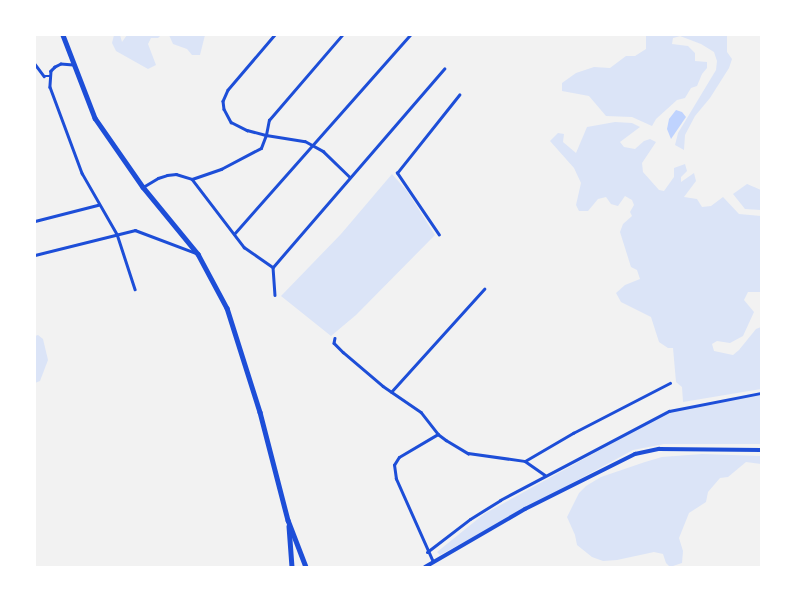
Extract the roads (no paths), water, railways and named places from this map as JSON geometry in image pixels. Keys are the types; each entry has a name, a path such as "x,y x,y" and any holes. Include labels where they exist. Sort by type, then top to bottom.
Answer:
{"highway":[{"path":"63,35 95,118 143,187 198,254 222,296 235,327 288,520 306,567"},
{"path":"288,520 292,567"}],"main road":[{"path":"425,567 526,509 635,454 659,450 761,450"}],"street":[{"path":"267,35 272,39"},
{"path":"275,35 228,90 223,101 224,109 231,122 247,130 300,140 314,145 340,165 351,178"},
{"path":"192,179 221,169 261,148 269,120 342,35"},
{"path":"234,234 410,35"},
{"path":"35,64 44,76 50,76"},
{"path":"73,65 61,64 55,67 50,76 50,87 69,139 98,205 116,234 135,289"},
{"path":"275,295 273,267 444,69"},
{"path":"439,235 397,173 459,95"},
{"path":"143,187 167,175 176,174 192,179 244,247 273,267"},
{"path":"35,221 98,205"},
{"path":"35,255 116,234 140,231 198,254"},
{"path":"391,392 484,290"},
{"path":"335,338 334,343 343,352 391,392 421,412 438,434 468,453 524,461 545,475"},
{"path":"524,461 670,383"},
{"path":"427,552 478,513 545,475 669,411 761,393"},
{"path":"433,562 396,479 394,465 398,457 438,434"}],"water":[{"path":"676,110 682,112 686,117 671,139 667,129 669,119"}]}
